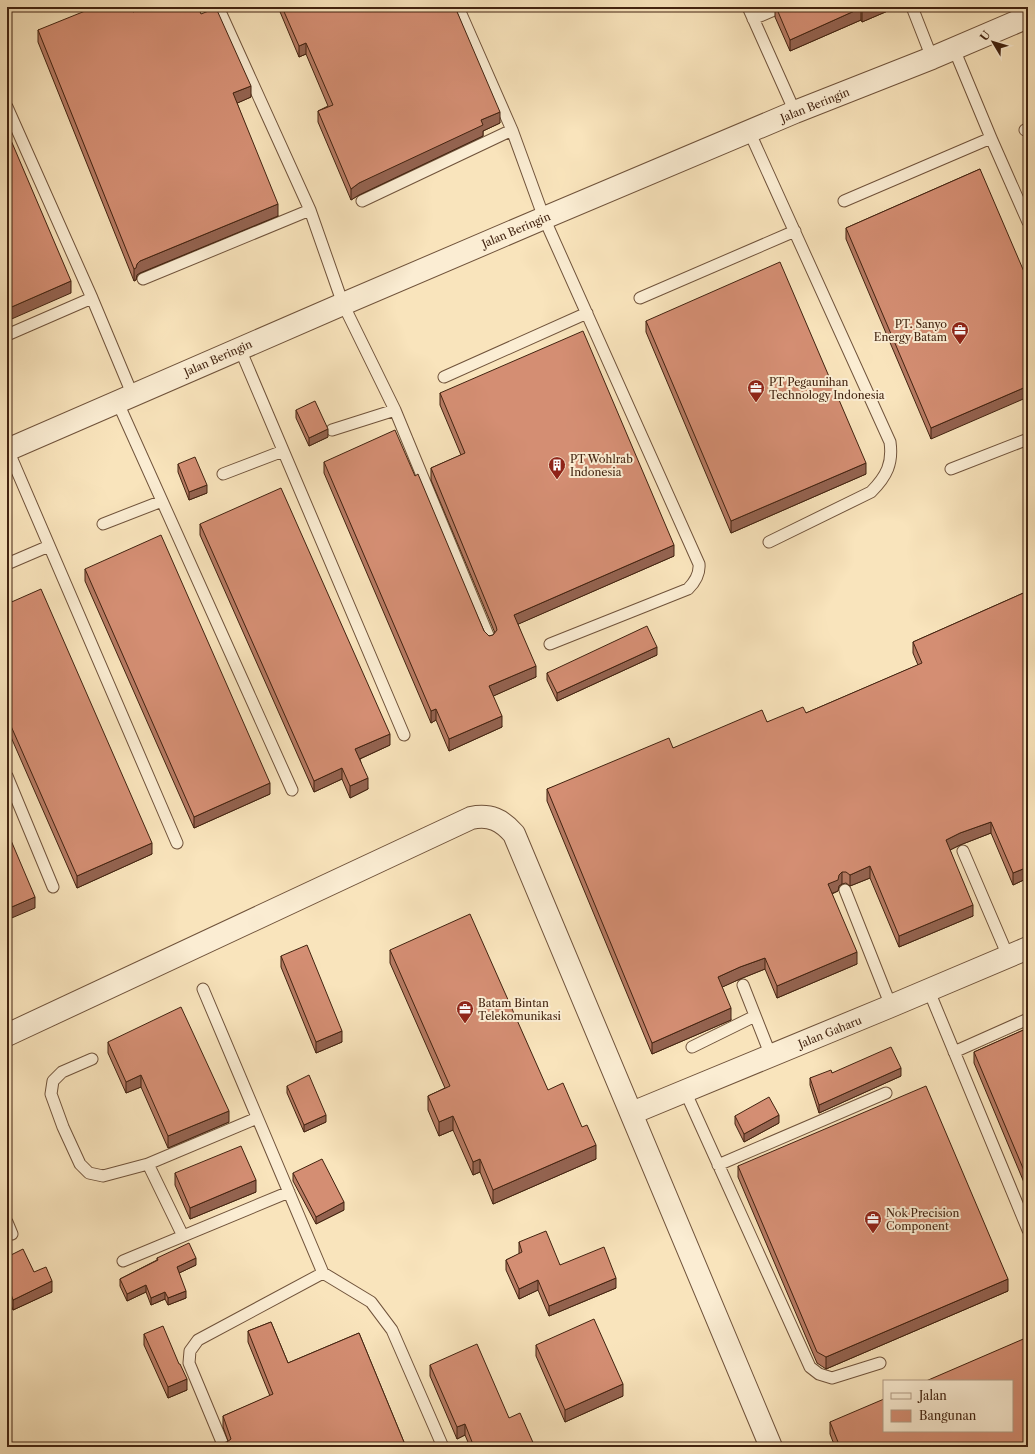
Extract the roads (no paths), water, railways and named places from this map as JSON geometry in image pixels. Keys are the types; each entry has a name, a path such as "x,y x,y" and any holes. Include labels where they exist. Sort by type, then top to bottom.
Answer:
{"street":[{"name":"Jalan Beringin","path":"7,450 343,304 749,131 932,58 1028,17"},
{"path":"7,1035 471,818 482,816 495,819 506,824 514,834 771,1447"},
{"name":"Jalan Gaharu","path":"632,1113 929,991 1018,952"}],"lane":[{"path":"218,7 310,210 343,304 395,410 490,640"},
{"path":"458,7 512,130 544,218 700,569 693,584 688,589 550,644"},
{"path":"748,7 795,112"},
{"path":"753,19 781,7"},
{"path":"912,7 932,58"},
{"path":"954,49 1028,222"},
{"path":"7,107 92,298 125,399 162,500 292,790"},
{"path":"362,201 512,130"},
{"path":"749,131 890,442 892,454 887,470 880,483 872,492 769,542"},
{"path":"844,202 991,138"},
{"path":"143,279 310,210"},
{"path":"640,298 795,231"},
{"path":"7,335 92,298"},
{"path":"444,377 587,312"},
{"path":"240,349 404,735"},
{"path":"332,430 395,410"},
{"path":"951,469 1028,440"},
{"path":"7,450 177,843"},
{"path":"224,474 283,451"},
{"path":"103,524 162,500"},
{"path":"7,564 49,546"},
{"path":"7,776 53,887"},
{"path":"963,851 1018,952"},
{"path":"845,890 891,1006"},
{"path":"743,985 772,1056"},
{"path":"203,989 323,1273 371,1302 381,1314 392,1330 443,1447"},
{"path":"929,991 1028,1230"},
{"path":"692,1047 755,1016"},
{"path":"954,1052 1028,1019"},
{"path":"92,1059 62,1072 53,1081 51,1094 63,1127 80,1164 89,1173 103,1176 148,1164 257,1118"},
{"path":"685,1091 810,1367 819,1374 832,1378 880,1363"},
{"path":"718,1165 886,1093"},
{"path":"148,1164 183,1236"},
{"path":"123,1261 289,1192"},
{"path":"7,1222 12,1234"},
{"path":"224,1447 189,1363 190,1351 198,1340 323,1273"}],"place":[{"name":"PT. Sanyo Energy Batam","path":"960,345"},
{"name":"PT Pegaunihan Technology Indonesia","path":"756,403"},
{"name":"PT Wohlrab Indonesia","path":"557,480"},
{"name":"Batam Bintan Telekomunikasi","path":"465,1024"},
{"name":"Nok Precision Component","path":"873,1234"}]}
